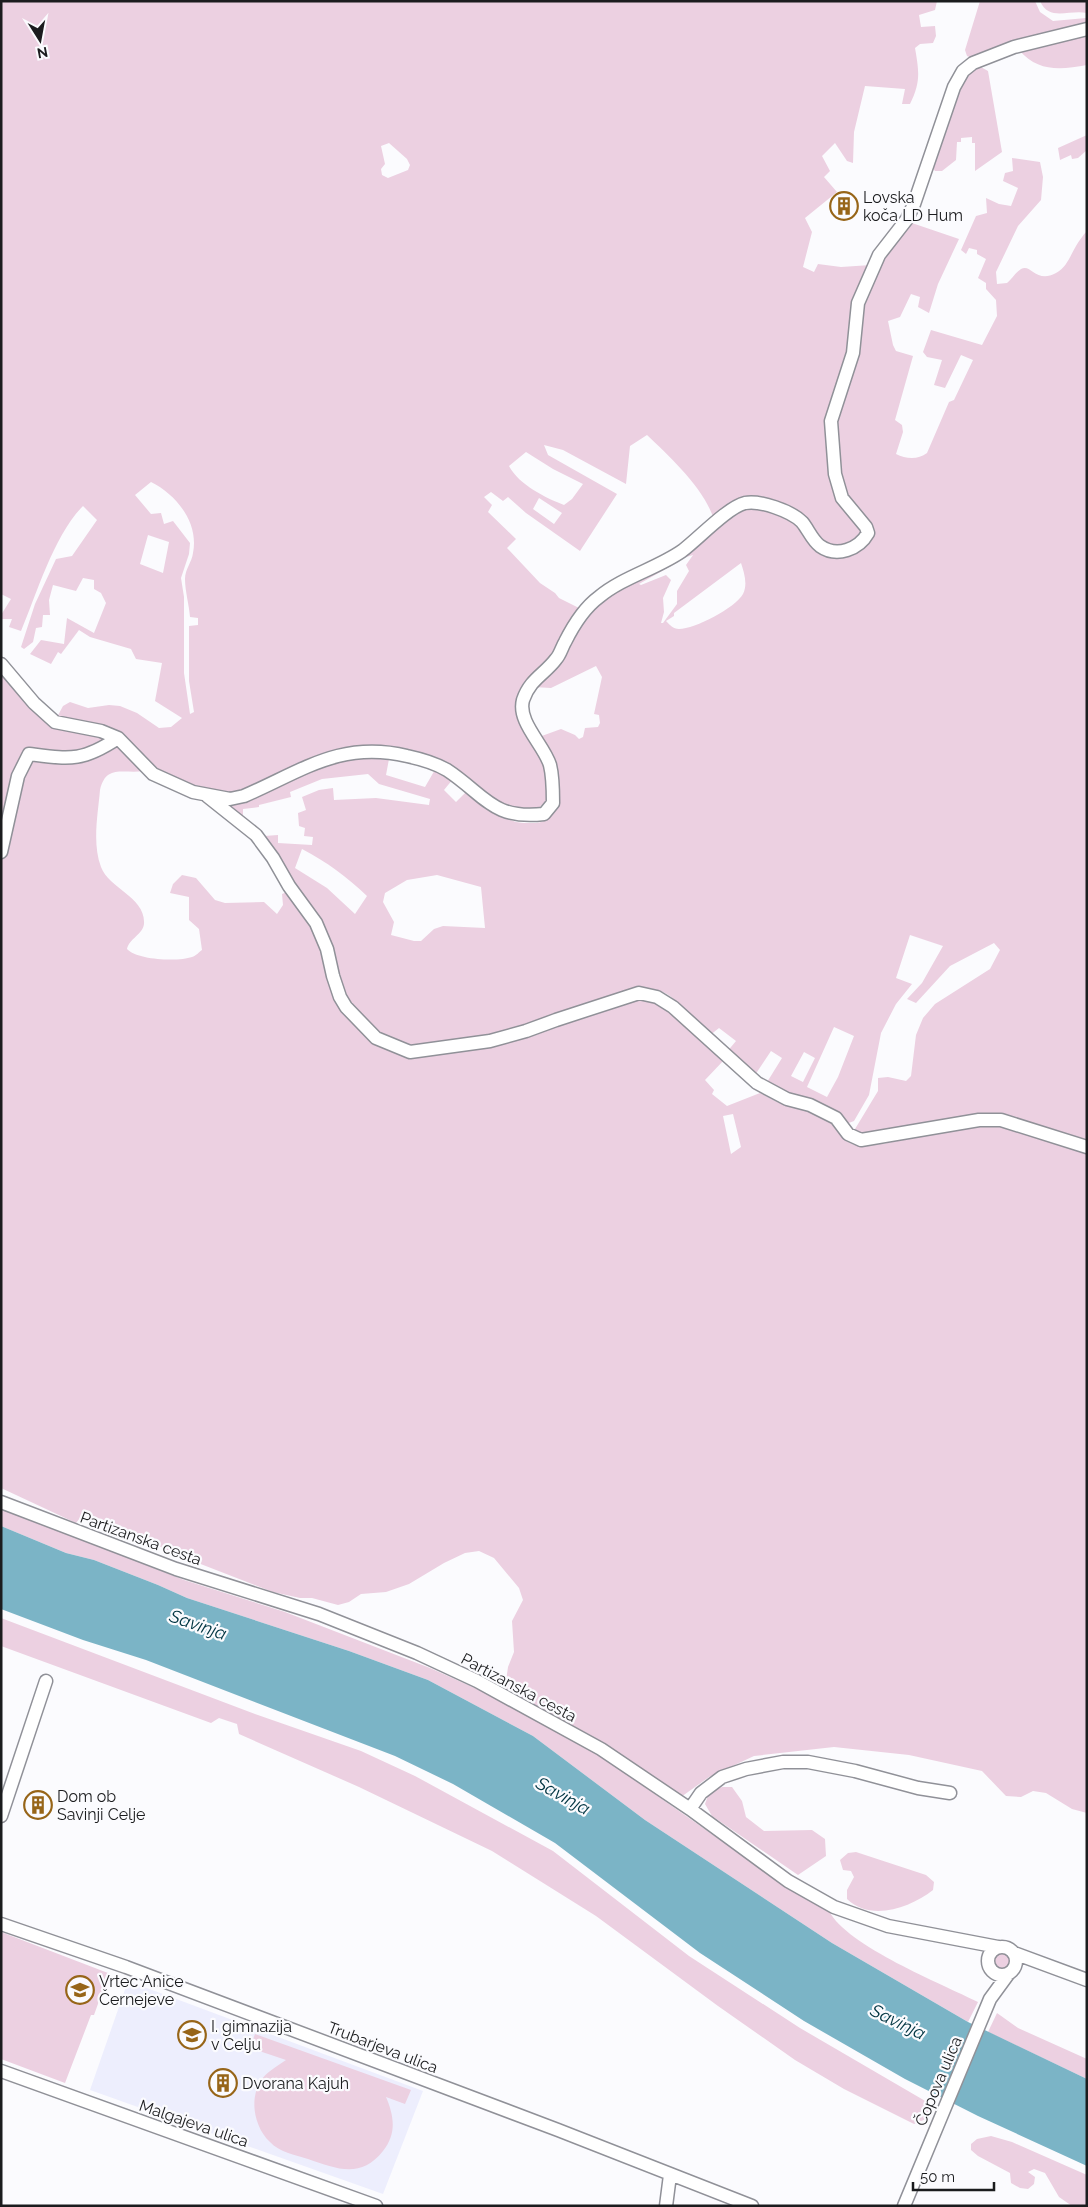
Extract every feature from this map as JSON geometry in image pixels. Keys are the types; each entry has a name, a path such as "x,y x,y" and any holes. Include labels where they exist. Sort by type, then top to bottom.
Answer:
{"street":[{"path":"1,664 34,703 55,722 101,731 118,738 153,774 205,795 230,799 244,796 322,760 366,751 396,754 427,761 446,770 486,801 509,814 528,816 544,814 552,803 550,766 544,749 528,726 523,711 523,701 534,679 557,659 576,624 598,597 640,572 681,551 730,512 745,504 763,503 801,521 820,546 840,553 852,549 864,539 868,533 866,527 842,498 835,474 831,421 853,352 858,303 872,270 879,255 907,219 914,204 954,87 964,71 974,63 1014,47 1087,29"},
{"path":"1,852 18,776 29,754 61,758 83,757 118,738"},
{"path":"205,795 256,834 273,858 289,886 316,923 327,949 340,997 346,1007 376,1038 410,1052 490,1041 526,1031 639,993 657,997 673,1007 756,1083 787,1099 810,1105 836,1118 848,1134 862,1140 979,1120 993,1120 1047,1133 1087,1147"},
{"name":"Partizanska cesta","path":"1,1502 176,1569 319,1614 417,1653 477,1681 601,1749 690,1809 788,1881 834,1907 888,1926 963,1941 990,1965"},
{"path":"1,1816 46,1681"},
{"path":"690,1809 701,1792 722,1777 746,1769 784,1762 808,1762 856,1771 918,1788 950,1793"},
{"name":"Trubarjeva ulica","path":"1,1924 126,1967 567,2133 752,2206"},
{"path":"963,1941 1006,1947 1014,1953 1087,1980"},
{"path":"988,2004 991,1952 998,1947"},
{"path":"1012,1970 1016,1957 1014,1953"},
{"path":"990,1965 1000,1975 1040,1963"},
{"name":"Čopova ulica","path":"904,2206 988,2004 1012,1970"},
{"name":"Malgajeva ulica","path":"1,2071 376,2206"},
{"path":"666,2206 670,2175"}],"shaded area":[{"path":"1,1 937,1 935,10 919,15 921,27 935,26 936,36 933,43 920,44 915,48 918,76 916,89 910,104 902,104 905,89 865,86 854,132 853,163 847,161 835,143 822,156 830,171 824,177 837,192 805,218 812,232 803,267 814,272 818,264 841,267 871,265 830,455 862,527 861,535 842,546 834,546 822,538 798,513 764,498 714,520 695,485 676,463 647,435 630,446 626,484 563,450 544,445 548,455 617,494 580,551 526,513 508,497 503,501 491,492 484,497 492,505 488,512 516,539 507,548 540,583 559,598 583,610 550,662 520,704 542,751 549,778 549,790 546,800 535,812 518,812 474,788 448,763 430,757 371,748 228,797 191,787 152,768 126,736 104,726 56,719 63,706 70,702 88,708 109,705 120,706 137,713 159,728 171,727 182,718 155,701 162,663 136,659 131,649 90,637 79,630 61,654 58,652 51,664 30,654 41,640 64,644 67,618 94,633 106,603 101,593 94,589 94,580 83,578 76,591 53,585 49,600 50,615 43,615 42,627 36,628 33,642 24,649 21,647 35,604 56,559 72,556 97,520 83,506 63,532 55,548 21,631 9,627 12,619 1,619 1,615 11,599 1,594","holes":["389,143 407,159 410,165 408,170 388,178 382,175 381,169 385,164 381,146","526,452 553,469 583,484 572,499 564,505 541,495 526,485 513,473 509,466","151,482 177,502 184,511 193,531 193,553 185,579 190,617 198,618 198,625 189,626 189,681 194,712 190,714 184,673 184,597 181,578 189,554 190,543 173,521 164,524 161,513 151,514 135,495","539,498 562,513 554,524 533,509","148,535 169,542 163,573 140,564"]},
{"path":"980,1 1035,1 1040,12 1053,21 1086,18 1087,25 972,58 967,56 965,50"},
{"path":"1040,1 1087,1 1087,13 1054,13 1044,7"},
{"path":"1087,33 1087,65 1050,68 1034,62 1019,50"},
{"path":"979,66 988,71 1002,152 975,171 975,143 972,143 972,137 961,138 961,142 957,142 956,160 942,171 935,171 933,168 946,118 965,76"},
{"path":"1087,135 1087,150 1078,158 1072,159 1071,155 1060,160 1058,148"},
{"path":"1012,158 1040,162 1043,177 1041,200 1018,226 996,272 997,284 1007,283 1019,270 1025,268 1044,276 1060,271 1087,231 1087,1142 1065,1137 1030,1122 988,1114 950,1118 861,1136 855,1129 878,1091 878,1078 888,1077 906,1081 911,1076 916,1035 923,1018 935,1004 990,969 1000,950 994,943 950,966 916,1003 907,999 922,983 943,946 910,935 896,978 912,984 896,1004 881,1033 869,1095 854,1121 846,1124 764,1087 782,1058 771,1051 753,1078 726,1053 736,1041 719,1028 709,1036 675,1000 666,993 655,989 644,988 630,991 533,1028 414,1048 391,1042 369,1027 353,1007 342,987 294,884 264,836 278,835 278,843 312,845 313,837 304,836 305,828 299,826 298,813 306,810 302,797 319,790 333,788 334,800 376,798 429,805 430,799 379,784 368,774 322,779 290,792 291,797 259,805 259,807 243,809 243,821 221,802 350,756 389,759 386,775 425,787 436,768 453,779 444,790 456,802 466,792 496,812 516,822 527,823 546,820 555,811 559,790 553,758 539,737 561,729 575,735 579,739 583,737 585,728 598,727 600,723 599,715 594,714 602,677 596,666 551,688 533,687 587,612 740,509 774,512 786,518 798,527 814,549 835,558 848,557 874,536 874,531 847,498 840,475 835,419 860,303 878,264 909,222 959,239 938,284 929,313 918,307 920,297 911,294 900,317 888,321 896,351 913,356 895,420 902,425 903,432 896,454 908,458 920,457 927,453 949,402 954,400 973,360 961,355 945,388 934,385 942,360 927,357 923,352 931,330 982,345 997,316 996,300 986,289 986,283 978,278 986,259 977,254 977,250 969,248 966,254 961,250 976,216 987,213 986,198 999,204 1011,206 1018,188 1003,181 1005,173 1013,171","holes":["693,555 686,565 689,571 677,591 677,604 663,623 661,623 664,612 663,598 671,580 666,575 641,585 639,584 683,558","741,563 745,586 739,600 714,617 695,626 675,628 666,621 674,616 674,613","302,849 336,870 367,896 355,914 327,888 295,868","437,875 481,887 485,928 443,926 434,929 421,941 391,935 394,922 383,902 385,893 407,880","834,1027 854,1036 838,1077 827,1097 807,1087","804,1052 815,1058 803,1082 791,1076"]},
{"path":"1,672 52,725 104,736 102,740 79,754 26,751 20,756 1,832"},
{"path":"121,742 144,771 116,772 106,776 100,790 97,819 96,838 101,867 105,875 133,900 143,915 143,928 130,942 127,949 139,956 168,960 186,959 202,950 199,929 189,920 189,897 170,893 173,884 182,875 196,878 215,900 225,903 264,902 277,914 283,905 282,894 289,891 317,936 330,987 336,1000 361,1030 392,1052 419,1057 499,1045 536,1035 616,1004 637,998 663,1000 724,1060 705,1080 714,1090 712,1094 727,1106 760,1093 777,1102 827,1117 846,1141 854,1145 883,1144 985,1123 1012,1126 1087,1149 1087,1813 1072,1809 1046,1793 1033,1791 1021,1797 1006,1796 982,1771 909,1755 834,1747 754,1756 709,1777 681,1797 604,1743 505,1688 508,1667 514,1652 512,1621 523,1600 519,1588 494,1558 479,1551 465,1553 409,1584 386,1592 361,1594 349,1602 338,1605 312,1598 300,1598 273,1592 180,1556 85,1512 76,1523 1,1488 1,862 24,769 32,758","holes":["733,1114 741,1147 731,1154 723,1116"]},
{"path":"1,1507 184,1580 285,1612 430,1668 497,1698 599,1755 766,1872 829,1911 839,1924 875,1950 920,1975 978,2002 968,2022 832,1943 645,1820 533,1736 428,1680 349,1651 187,1598 94,1560 66,1553 1,1526"},
{"path":"1,1618 255,1714 361,1751 415,1776 553,1851 689,1956 800,2028 927,2102 930,2110 926,2119 914,2124 844,2089 795,2060 596,1916 492,1851 359,1787 239,1734 237,1724 219,1718 211,1723 1,1646"},
{"path":"722,1787 732,1787 742,1801 746,1817 764,1831 812,1830 825,1839 826,1856 798,1875 712,1816 705,1804 709,1793"},
{"path":"856,1852 926,1875 934,1882 933,1890 913,1902 890,1910 867,1910 857,1906 847,1899 847,1890 854,1877 851,1871 843,1870 840,1860 848,1853"},
{"path":"1,1932 108,1973 94,2015 91,2015 65,2083 1,2059"},
{"path":"1002,1953 1008,1955 1010,1961 1008,1967 1002,1969 996,1967 994,1961 996,1955"},
{"name":"I. gimnazija v Celju","path":"128,1981 423,2091 383,2194 90,2090"},
{"path":"997,2013 1018,2028 1087,2059 1087,2079 988,2032"},
{"path":"255,2034 411,2090 405,2104 386,2097 391,2111 392,2131 383,2151 375,2160 357,2168 339,2168 288,2153 270,2142 257,2122 254,2106 255,2097 262,2078 286,2060 250,2048"},
{"path":"991,2136 1012,2142 1087,2175 1087,2206 1072,2206 1059,2197 1045,2173 1034,2169 1028,2172 1035,2177 1034,2184 1028,2189 1020,2188 1011,2183 1010,2173 978,2156 971,2150 971,2144 977,2139"}],"water":[{"name":"Savinja","path":"1,1526 66,1553 94,1560 187,1598 349,1651 428,1680 533,1736 645,1820 832,1943 968,2022 1087,2079 1087,2166 978,2116 905,2079 804,2021 700,1953 555,1843 453,1784 395,1756 146,1660 83,1640 1,1609"}],"place":[{"name":"Lovska koča LD Hum","path":"844,206"},
{"name":"Dom ob Savinji Celje","path":"38,1805"},
{"name":"Vrtec Anice Černejeve","path":"80,1990"},
{"name":"I. gimnazija v Celju","path":"192,2035"},
{"name":"Dvorana Kajuh","path":"223,2083"}]}
